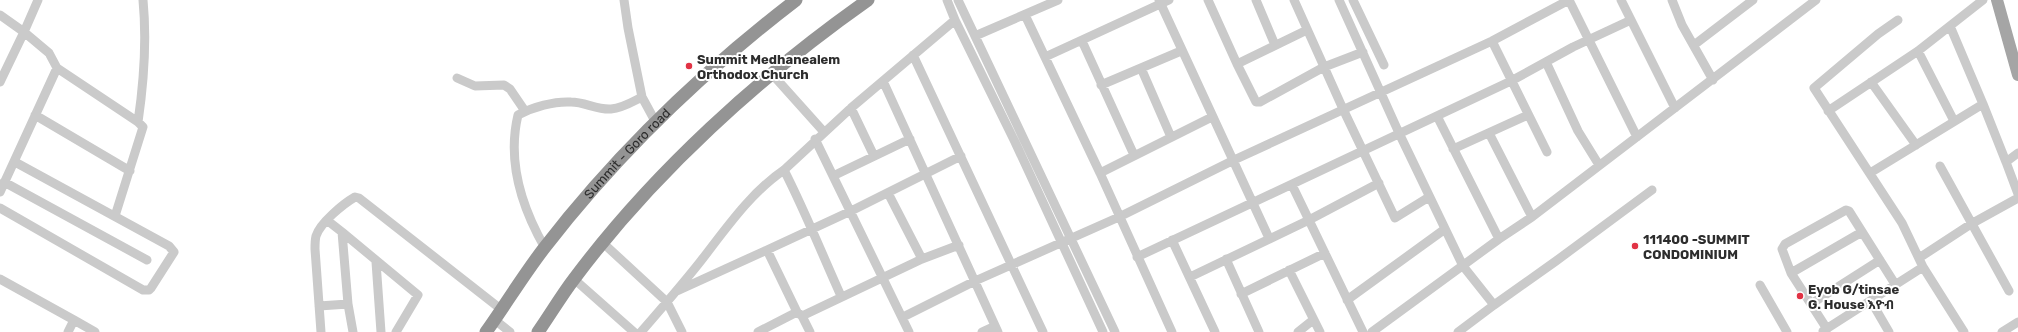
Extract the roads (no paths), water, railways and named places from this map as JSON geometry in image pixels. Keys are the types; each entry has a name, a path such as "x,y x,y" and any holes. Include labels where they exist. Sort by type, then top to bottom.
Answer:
{"highway":[{"name":"Summit - Goro road","path":"486,332 544,248 610,169 655,121 732,51 796,0"},
{"path":"538,332 574,279 686,152 807,44 868,0"}],"main road":[{"path":"1997,0 2018,75"}],"street":[{"path":"0,82 38,0"},
{"path":"138,122 144,81 146,38 143,0"},
{"path":"624,0 628,28 642,96 655,121"},
{"path":"947,0 955,20 1015,142 1114,332"},
{"path":"958,0 1065,240 1103,332"},
{"path":"975,36 1058,0"},
{"path":"1208,0 1236,64 1256,102 1260,102 1324,67 1363,52"},
{"path":"1256,0 1275,45"},
{"path":"1294,0 1343,109 1395,218 1429,197"},
{"path":"1339,0 1380,92 1463,266 1494,305"},
{"path":"1353,0 1384,65"},
{"path":"903,317 1011,264 1119,217 1234,160 1492,40 1569,0 1637,137"},
{"path":"1621,0 1675,108"},
{"path":"1694,45 1753,0"},
{"path":"1372,332 1499,239 1532,217 1816,0"},
{"path":"1828,111 1918,51 1983,0"},
{"path":"1045,57 1082,41 1163,1 1181,51 1234,160 1269,238"},
{"path":"1675,1 1680,20 1713,80"},
{"path":"0,15 24,32 49,53 57,68 138,122 143,127 143,131 115,216"},
{"path":"1025,15 1100,173 1172,332"},
{"path":"641,332 676,292 735,218 772,178 784,170 815,139 955,20"},
{"path":"1137,257 1511,81 1631,20"},
{"path":"1898,20 1878,34 1815,85 1814,91 1902,223 1923,267 1964,332"},
{"path":"1950,26 1983,104 2018,194"},
{"path":"1236,64 1307,30"},
{"path":"1492,40 1547,152"},
{"path":"1082,41 1134,155"},
{"path":"1101,85 1181,51"},
{"path":"1918,51 1954,121"},
{"path":"913,55 1043,332"},
{"path":"1546,62 1578,131 1599,165"},
{"path":"0,192 57,68"},
{"path":"1141,68 1171,137"},
{"path":"772,74 824,132"},
{"path":"457,78 475,86 504,85 510,89 525,111"},
{"path":"882,81 910,138 924,173 997,329 982,332"},
{"path":"1871,82 1916,145"},
{"path":"544,248 533,227 518,182 514,153 518,115 525,111 553,103 572,102 603,109 619,108 642,96"},
{"path":"1870,173 1983,104"},
{"path":"851,108 874,156"},
{"path":"35,115 130,171"},
{"path":"1453,149 1528,115"},
{"path":"1436,116 1499,239"},
{"path":"1100,173 1212,117"},
{"path":"1490,133 1532,217"},
{"path":"833,176 910,138"},
{"path":"815,139 844,201 851,211 910,332"},
{"path":"2006,162 2018,154"},
{"path":"676,292 851,211 924,173 961,156"},
{"path":"0,208 143,290 149,290 174,252 172,248 15,162"},
{"path":"1940,166 2009,291"},
{"path":"784,170 802,206 811,230 841,296"},
{"path":"4,182 147,260"},
{"path":"1190,276 1309,220 1379,183"},
{"path":"1292,185 1363,332"},
{"path":"1458,332 1652,190"},
{"path":"888,193 922,259"},
{"path":"321,332 315,250 316,236 320,229 355,197 359,198 498,315 510,332"},
{"path":"1919,258 1971,224 2018,198"},
{"path":"1895,284 1846,210 1785,244 1782,249 1791,273 1811,304 1824,330 1923,267"},
{"path":"328,221 418,295 396,332"},
{"path":"1347,300 1445,229"},
{"path":"342,232 348,304 353,332"},
{"path":"1791,273 1862,232"},
{"path":"1172,240 1215,332"},
{"path":"604,244 667,302 682,332"},
{"path":"758,332 883,278 922,259 959,245"},
{"path":"767,250 810,332"},
{"path":"1241,294 1325,253"},
{"path":"1226,259 1259,332"},
{"path":"1811,304 1880,260"},
{"path":"376,262 382,332"},
{"path":"1288,270 1320,332"},
{"path":"0,279 72,328 95,332"},
{"path":"574,279 634,332"},
{"path":"1760,285 1787,332"},
{"path":"1871,301 1889,332"},
{"path":"319,306 348,304"},
{"path":"1298,332 1313,320"},
{"path":"2002,332 2018,322"}],"place":[{"name":"Summit Medhanealem Orthodox Church","path":"689,66"},
{"name":"111400 -SUMMIT CONDOMINIUM","path":"1635,246"},
{"name":"Eyob G/tinsae G. House እዮብ","path":"1800,296"}]}
